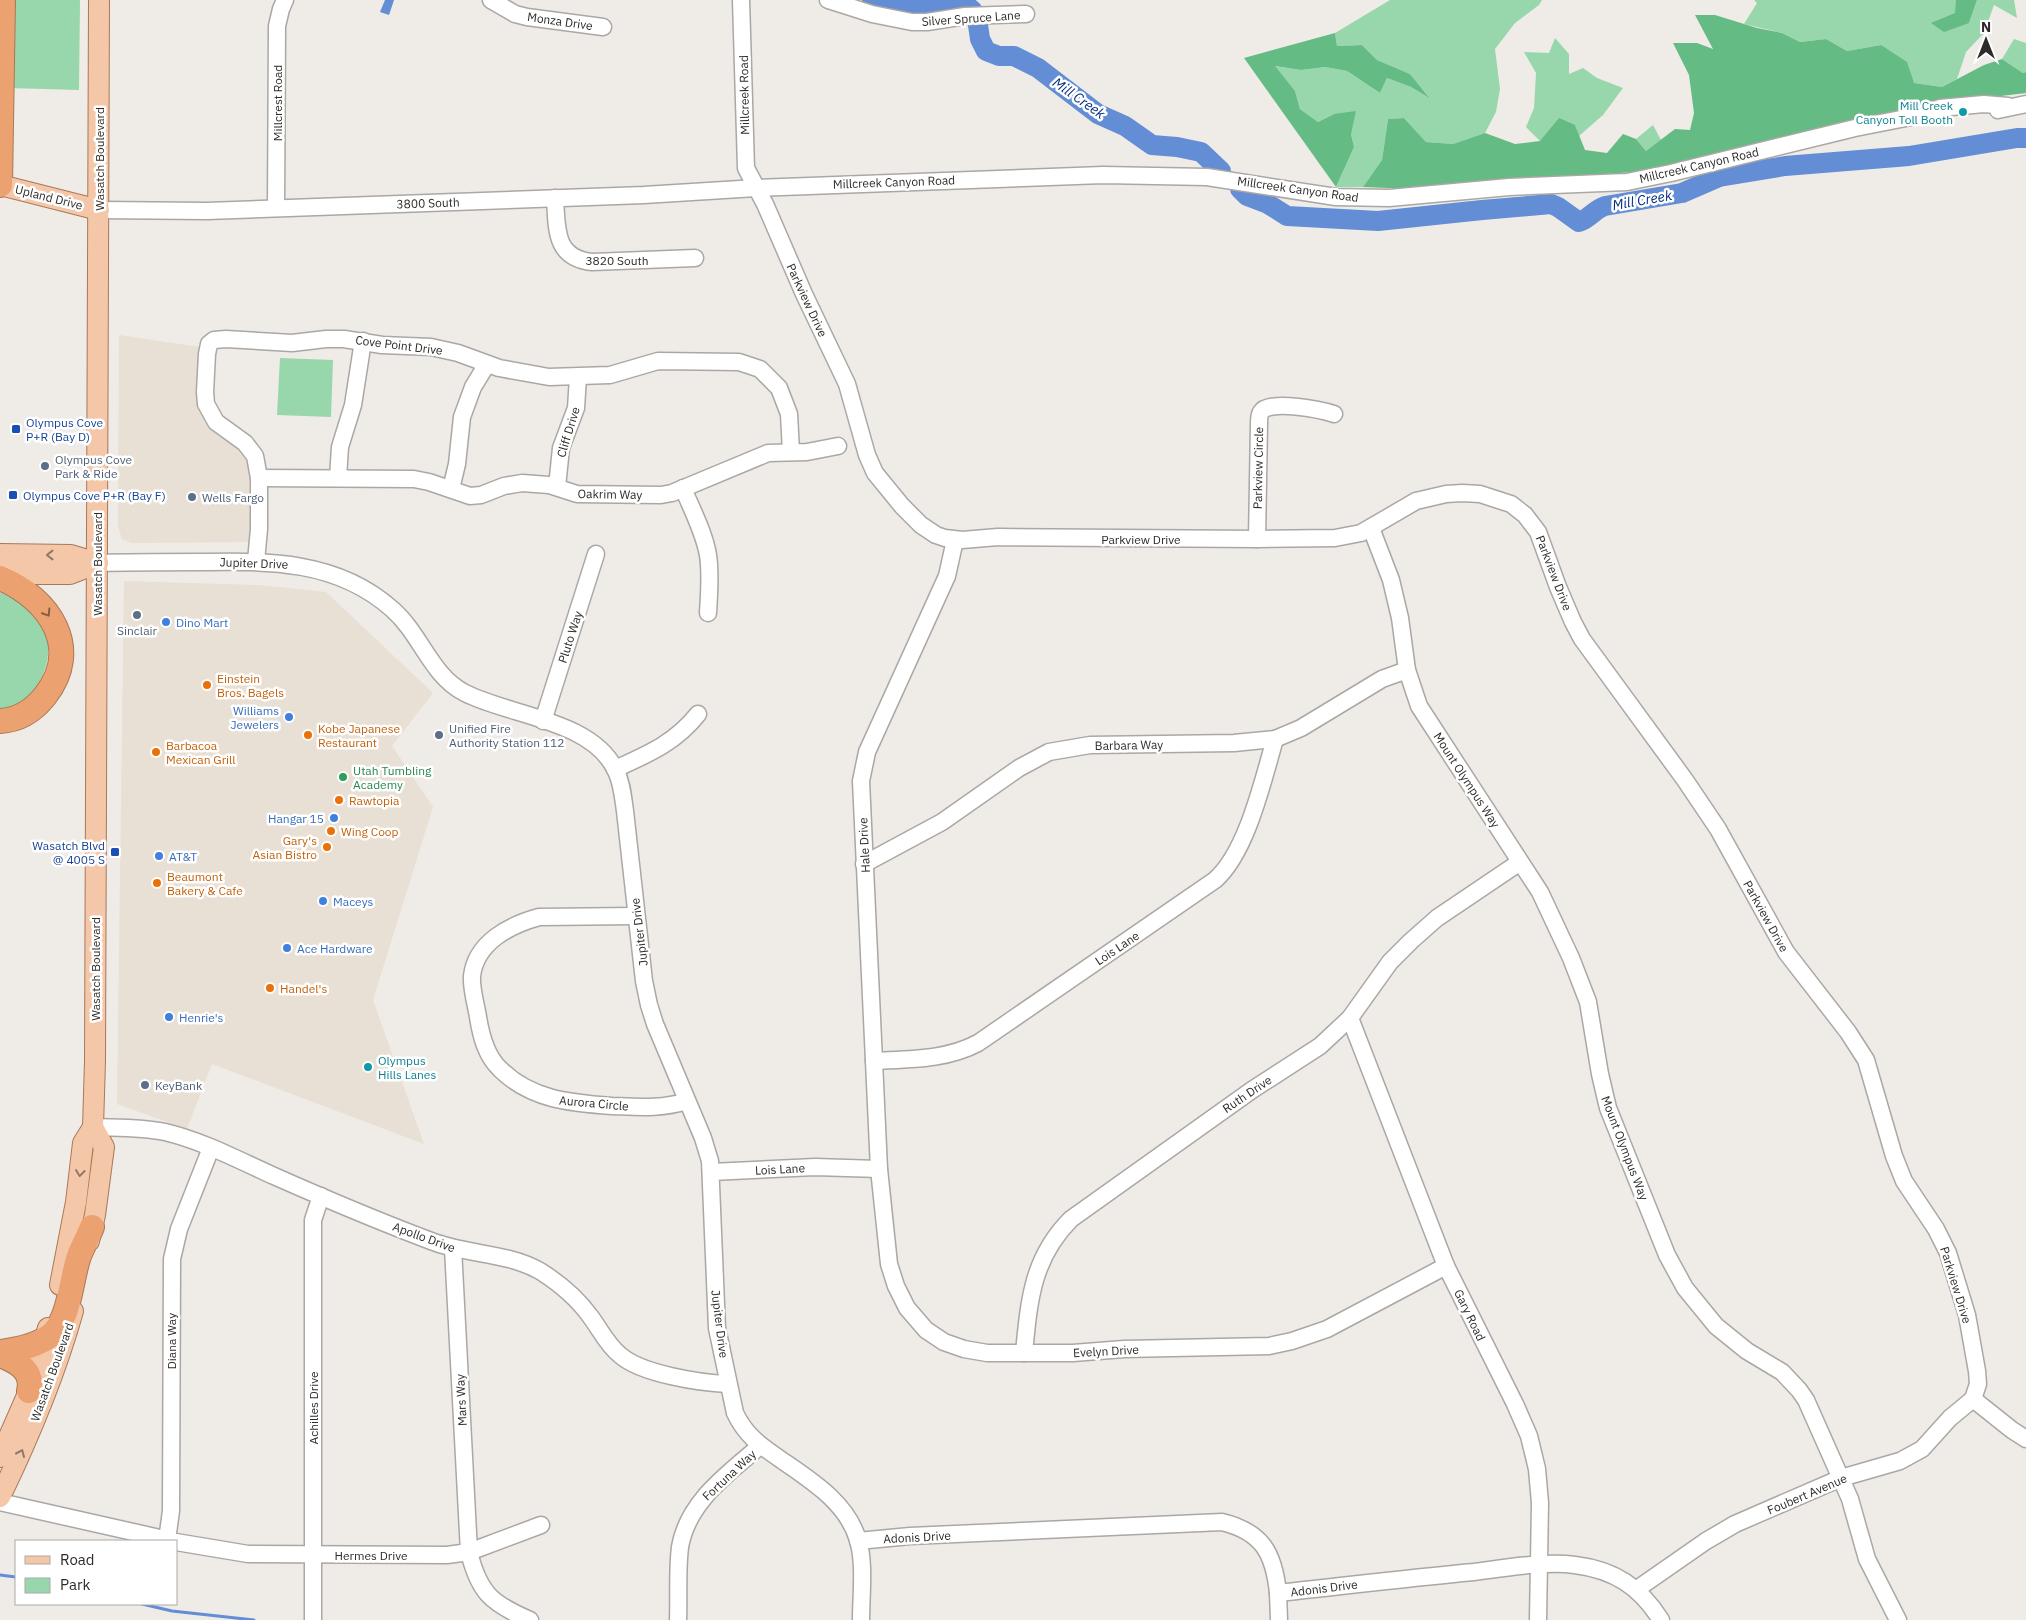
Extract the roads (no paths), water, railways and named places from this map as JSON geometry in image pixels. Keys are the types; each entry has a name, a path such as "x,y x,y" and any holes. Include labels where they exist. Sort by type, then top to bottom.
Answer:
{"highway":[{"path":"0,185 3,0"},
{"path":"0,578 25,591 46,609 61,644 60,669 51,689 38,705 22,717 0,721"},
{"path":"0,1354 32,1345 52,1334 61,1322 78,1257 92,1227"},
{"path":"0,1354 15,1362 26,1371 30,1380 28,1391"}],"main road":[{"name":"Wasatch Boulevard","path":"0,1497 36,1420 64,1343 74,1309 92,1227 104,1147 93,1127 98,563 99,0"},
{"name":"Upland Drive","path":"0,185 99,210"},
{"path":"0,554 71,555 98,563"},
{"path":"0,574 70,574 98,563"},
{"name":"Wasatch Boulevard","path":"0,1457 28,1391 45,1338 69,1242 83,1143 93,1127"}],"street":[{"name":"Millcrest Road","path":"276,208 277,26 280,9 285,0"},
{"name":"Monza Drive","path":"491,0 514,14 603,27"},
{"name":"Millcreek Road","path":"741,0 746,168 756,188"},
{"name":"Silver Spruce Lane","path":"828,0 872,14 912,22 927,22 965,16 1026,14"},
{"name":"Millcreek Canyon Road","path":"756,188 1055,175 1165,175 1229,180 1336,197 1389,198 1510,186 1608,183 1644,179 1855,128 1921,116 1941,118 1985,114 2008,106 2026,104"},
{"name":"3800 South","path":"99,210 208,211 556,198 756,188"},
{"name":"Parkview Drive","path":"756,188 847,384 867,455 875,473 884,487 921,525 936,535 955,540 998,537 1335,538 1351,536 1371,528 1416,501 1446,494 1480,494 1495,498 1511,504 1532,522 1545,549 1573,622 1582,638 1685,780 1718,829 1786,952 1848,1032 1866,1060 1897,1164 1904,1181 1936,1229 1948,1253 1967,1315 1977,1371 1978,1384 1973,1399"},
{"name":"3820 South","path":"556,198 561,243 567,252 578,259 592,262 695,258"},
{"name":"Cove Point Drive","path":"256,561 259,478 255,456 250,447 216,422 208,410 205,392 210,344 214,340 226,339 279,343 326,339 363,341 382,345 431,347 458,353 487,364 536,375 578,377 617,374 658,361 732,361 747,364 765,373 774,381 784,396 790,414 791,452"},
{"path":"338,478 340,446 353,405 363,341"},
{"path":"451,489 457,464 462,417 473,387 487,364"},
{"name":"Cliff Drive","path":"557,487 561,448 576,408 578,377"},
{"name":"Parkview Circle","path":"1257,539 1259,424 1261,412 1272,407 1307,407 1334,414"},
{"name":"Oakrim Way","path":"259,478 414,479 475,496 516,484 542,484 557,487 572,494 664,495 758,456 774,452 807,452 838,446"},
{"path":"684,488 708,554 710,571 708,613"},
{"name":"Mount Olympus Way","path":"1371,528 1391,580 1396,599 1407,670 1423,714 1540,892 1558,928 1588,1002 1600,1074 1608,1108 1666,1255 1685,1288 1716,1326 1736,1343 1782,1372 1806,1400 1850,1499 1867,1558 1898,1620"},
{"name":"Hale Drive","path":"879,1169 861,781 864,761 885,709 947,576 955,540"},
{"name":"Pluto Way","path":"543,721 596,554"},
{"name":"Jupiter Drive","path":"98,563 256,561 284,563 311,568 358,584 376,596 405,622 435,666 456,688 477,698 583,736 593,743 616,769 622,788 636,916 649,1005 708,1151 711,1172 715,1300 718,1328 735,1413 741,1424 760,1446 833,1499 845,1513 858,1541 861,1569 861,1620"},
{"name":"Barbara Way","path":"864,864 942,822 1019,768 1049,752 1090,746 1234,743 1275,739 1301,728 1382,679 1407,670"},
{"path":"616,769 670,742 687,728 698,714"},
{"name":"Lois Lane","path":"874,1062 942,1056 978,1043 1215,880 1230,865 1239,848 1263,782 1275,739"},
{"name":"Ruth Drive","path":"1024,1353 1028,1304 1033,1283 1044,1253 1061,1228 1082,1210 1252,1090 1307,1056 1332,1037 1350,1018 1390,962 1417,935 1438,918 1520,862"},
{"name":"Aurora Circle","path":"636,916 539,917 524,921 495,937 479,955 472,976 482,1037 492,1060 500,1070 523,1087 554,1100 577,1104 651,1108 669,1107 688,1102"},
{"name":"Gary Road","path":"1350,1018 1446,1266 1516,1404 1529,1436 1539,1486 1540,1565 1538,1620"},
{"name":"Apollo Drive","path":"93,1127 154,1130 174,1135 211,1148 320,1196 453,1248 509,1258 528,1265 548,1276 579,1302 618,1354 629,1362 689,1380 728,1384"},
{"name":"Diana Way","path":"172,1540 172,1259 179,1228 211,1148"},
{"name":"Lois Lane","path":"711,1172 815,1167 879,1169"},
{"name":"Evelyn Drive","path":"879,1169 889,1264 896,1286 916,1319 934,1336 964,1350 987,1353 1024,1353 1280,1344 1327,1329 1446,1266"},
{"name":"Achilles Drive","path":"313,1620 314,1220 320,1196"},
{"name":"Mars Way","path":"453,1248 469,1552"},
{"path":"1973,1399 2026,1439"},
{"name":"Foubert Avenue","path":"1637,1589 1706,1541 1735,1524 1841,1478 1900,1461 1922,1449 1950,1418 1973,1399"},
{"name":"Fortuna Way","path":"678,1620 679,1557 681,1544 689,1521 695,1509 709,1492 760,1446"},
{"name":"Hermes Drive","path":"0,1502 168,1540"},
{"name":"Adonis Drive","path":"858,1541 920,1536 1222,1522 1246,1531 1262,1544 1276,1570 1278,1593 1562,1564 1589,1568 1616,1577 1637,1589 1661,1620"},
{"name":"Hermes Drive","path":"178,1542 238,1554 447,1555 469,1552 541,1525"},
{"path":"469,1552 473,1572 485,1593 503,1608 530,1620"},
{"path":"1278,1593 1279,1620"}],"water":[{"path":"385,0 394,0 389,15 380,12"}],"waterway":[{"name":"Mill Creek","path":"872,0 883,5 901,6 913,3 938,5 950,1 964,3 973,11"},
{"name":"Mill Creek","path":"978,25 980,39 986,51 999,56 1014,56 1038,68 1098,114 1125,126 1152,145 1177,147 1201,152 1221,171"},
{"name":"Mill Creek","path":"1240,189 1247,196 1268,204 1287,216 1378,221 1551,204 1579,222 1605,206 1682,193 1719,177 1785,166 1909,156 2026,138"},
{"path":"0,1575 15,1577"},
{"path":"146,1605 172,1611 254,1620"}],"place":[{"name":"Mill Creek Canyon Toll Booth","path":"1963,112"},
{"name":"Olympus Cove P+R (Bay D)","path":"16,429"},
{"name":"Olympus Cove Park & Ride","path":"45,466"},
{"name":"Olympus Cove P+R (Bay F)","path":"13,495"},
{"name":"Wells Fargo","path":"192,497"},
{"name":"Sinclair","path":"137,615"},
{"name":"Dino Mart","path":"166,622"},
{"name":"Einstein Bros. Bagels","path":"207,685"},
{"name":"Williams Jewelers","path":"289,717"},
{"name":"Kobe Japanese Restaurant","path":"308,735"},
{"name":"Unified Fire Authority Station 112","path":"439,735"},
{"name":"Barbacoa Mexican Grill","path":"156,752"},
{"name":"Utah Tumbling Academy","path":"343,777"},
{"name":"Rawtopia","path":"339,800"},
{"name":"Hangar 15","path":"334,818"},
{"name":"Wing Coop","path":"331,831"},
{"name":"Gary's Asian Bistro","path":"327,847"},
{"name":"Wasatch Blvd @ 4005 S","path":"115,852"},
{"name":"AT&T","path":"159,856"},
{"name":"Beaumont Bakery & Cafe","path":"157,883"},
{"name":"Maceys","path":"323,901"},
{"name":"Ace Hardware","path":"287,948"},
{"name":"Handel's","path":"270,988"},
{"name":"Henrie's","path":"169,1017"},
{"name":"Olympus Hills Lanes","path":"368,1067"},
{"name":"KeyBank","path":"145,1085"}]}
